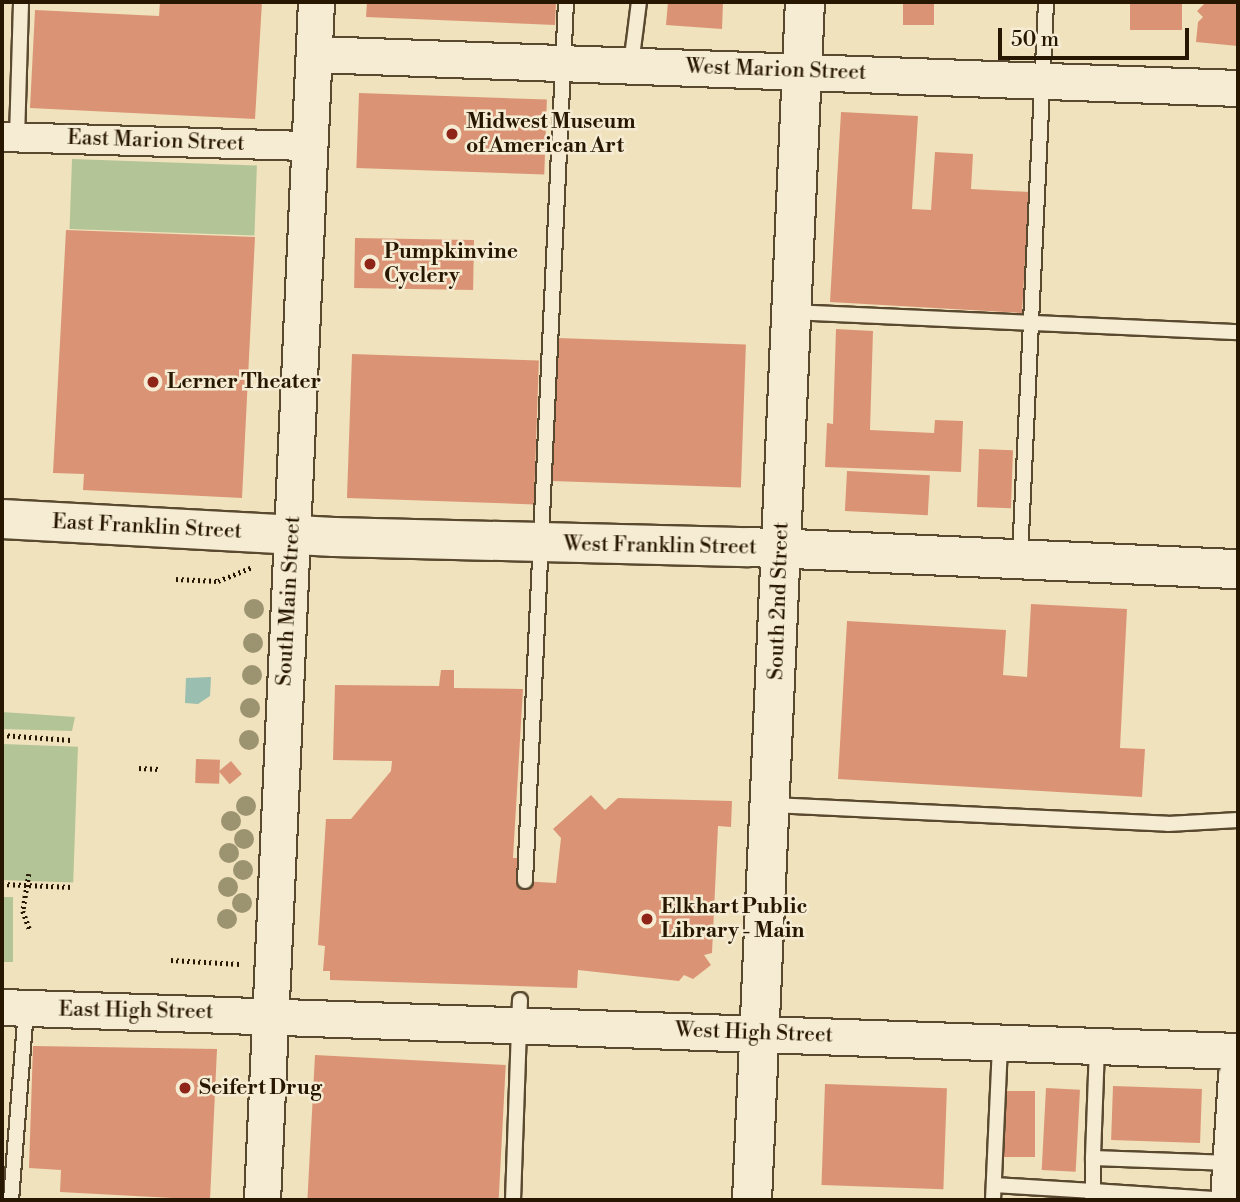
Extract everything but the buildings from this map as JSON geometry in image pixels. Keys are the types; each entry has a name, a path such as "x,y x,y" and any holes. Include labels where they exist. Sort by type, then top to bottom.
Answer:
{"main road":[{"name":"South 2nd Street","path":"752,1200 805,2"},
{"name":"East Franklin Street","path":"2,519 292,535"},
{"name":"West Franklin Street","path":"292,535 782,549 1238,569"},
{"path":"1231,1188 1238,1076"}],"street":[{"name":"South Main Street","path":"262,1200 316,2"},
{"name":"West Marion Street","path":"315,54 1238,88"},
{"name":"East Marion Street","path":"9,137 310,146"},
{"name":"East High Street","path":"14,1008 270,1014"},
{"name":"West High Street","path":"270,1014 520,1013 759,1033 1238,1051"}],"lane":[{"path":"9,137 21,2"},
{"path":"525,881 566,2"},
{"path":"631,65 639,2"},
{"path":"1020,559 1044,82 1045,2"},
{"path":"790,312 1238,332"},
{"path":"770,805 1168,824 1238,820"},
{"path":"11,1200 14,1008"},
{"path":"513,1200 520,1013"},
{"path":"1000,1043 994,1193 1093,1196 1231,1188"},
{"path":"1093,1196 1097,1047"},
{"path":"1093,1158 1231,1188"}],"path":[{"path":"176,579 218,581 251,567"},
{"path":"2,736 71,740"},
{"path":"139,768 159,769"},
{"path":"29,874 23,886 23,911 30,930"},
{"path":"2,884 73,887"},
{"path":"172,960 240,964"}],"shaded area":[{"path":"72,159 257,165 254,235 70,229"},
{"path":"211,677 210,696 198,704 185,703 186,678"},
{"path":"2,712 75,717 72,731 2,729"},
{"path":"2,744 78,747 73,883 2,880"},
{"path":"2,897 13,897 13,962 2,962"}],"place":[{"name":"Midwest Museum of American Art","path":"452,134"},
{"name":"Pumpkinvine Cyclery","path":"370,264"},
{"name":"Lerner Theater","path":"153,382"},
{"name":"Elkhart Public Library - Main","path":"647,919"},
{"name":"Seifert Drug","path":"185,1088"}]}
